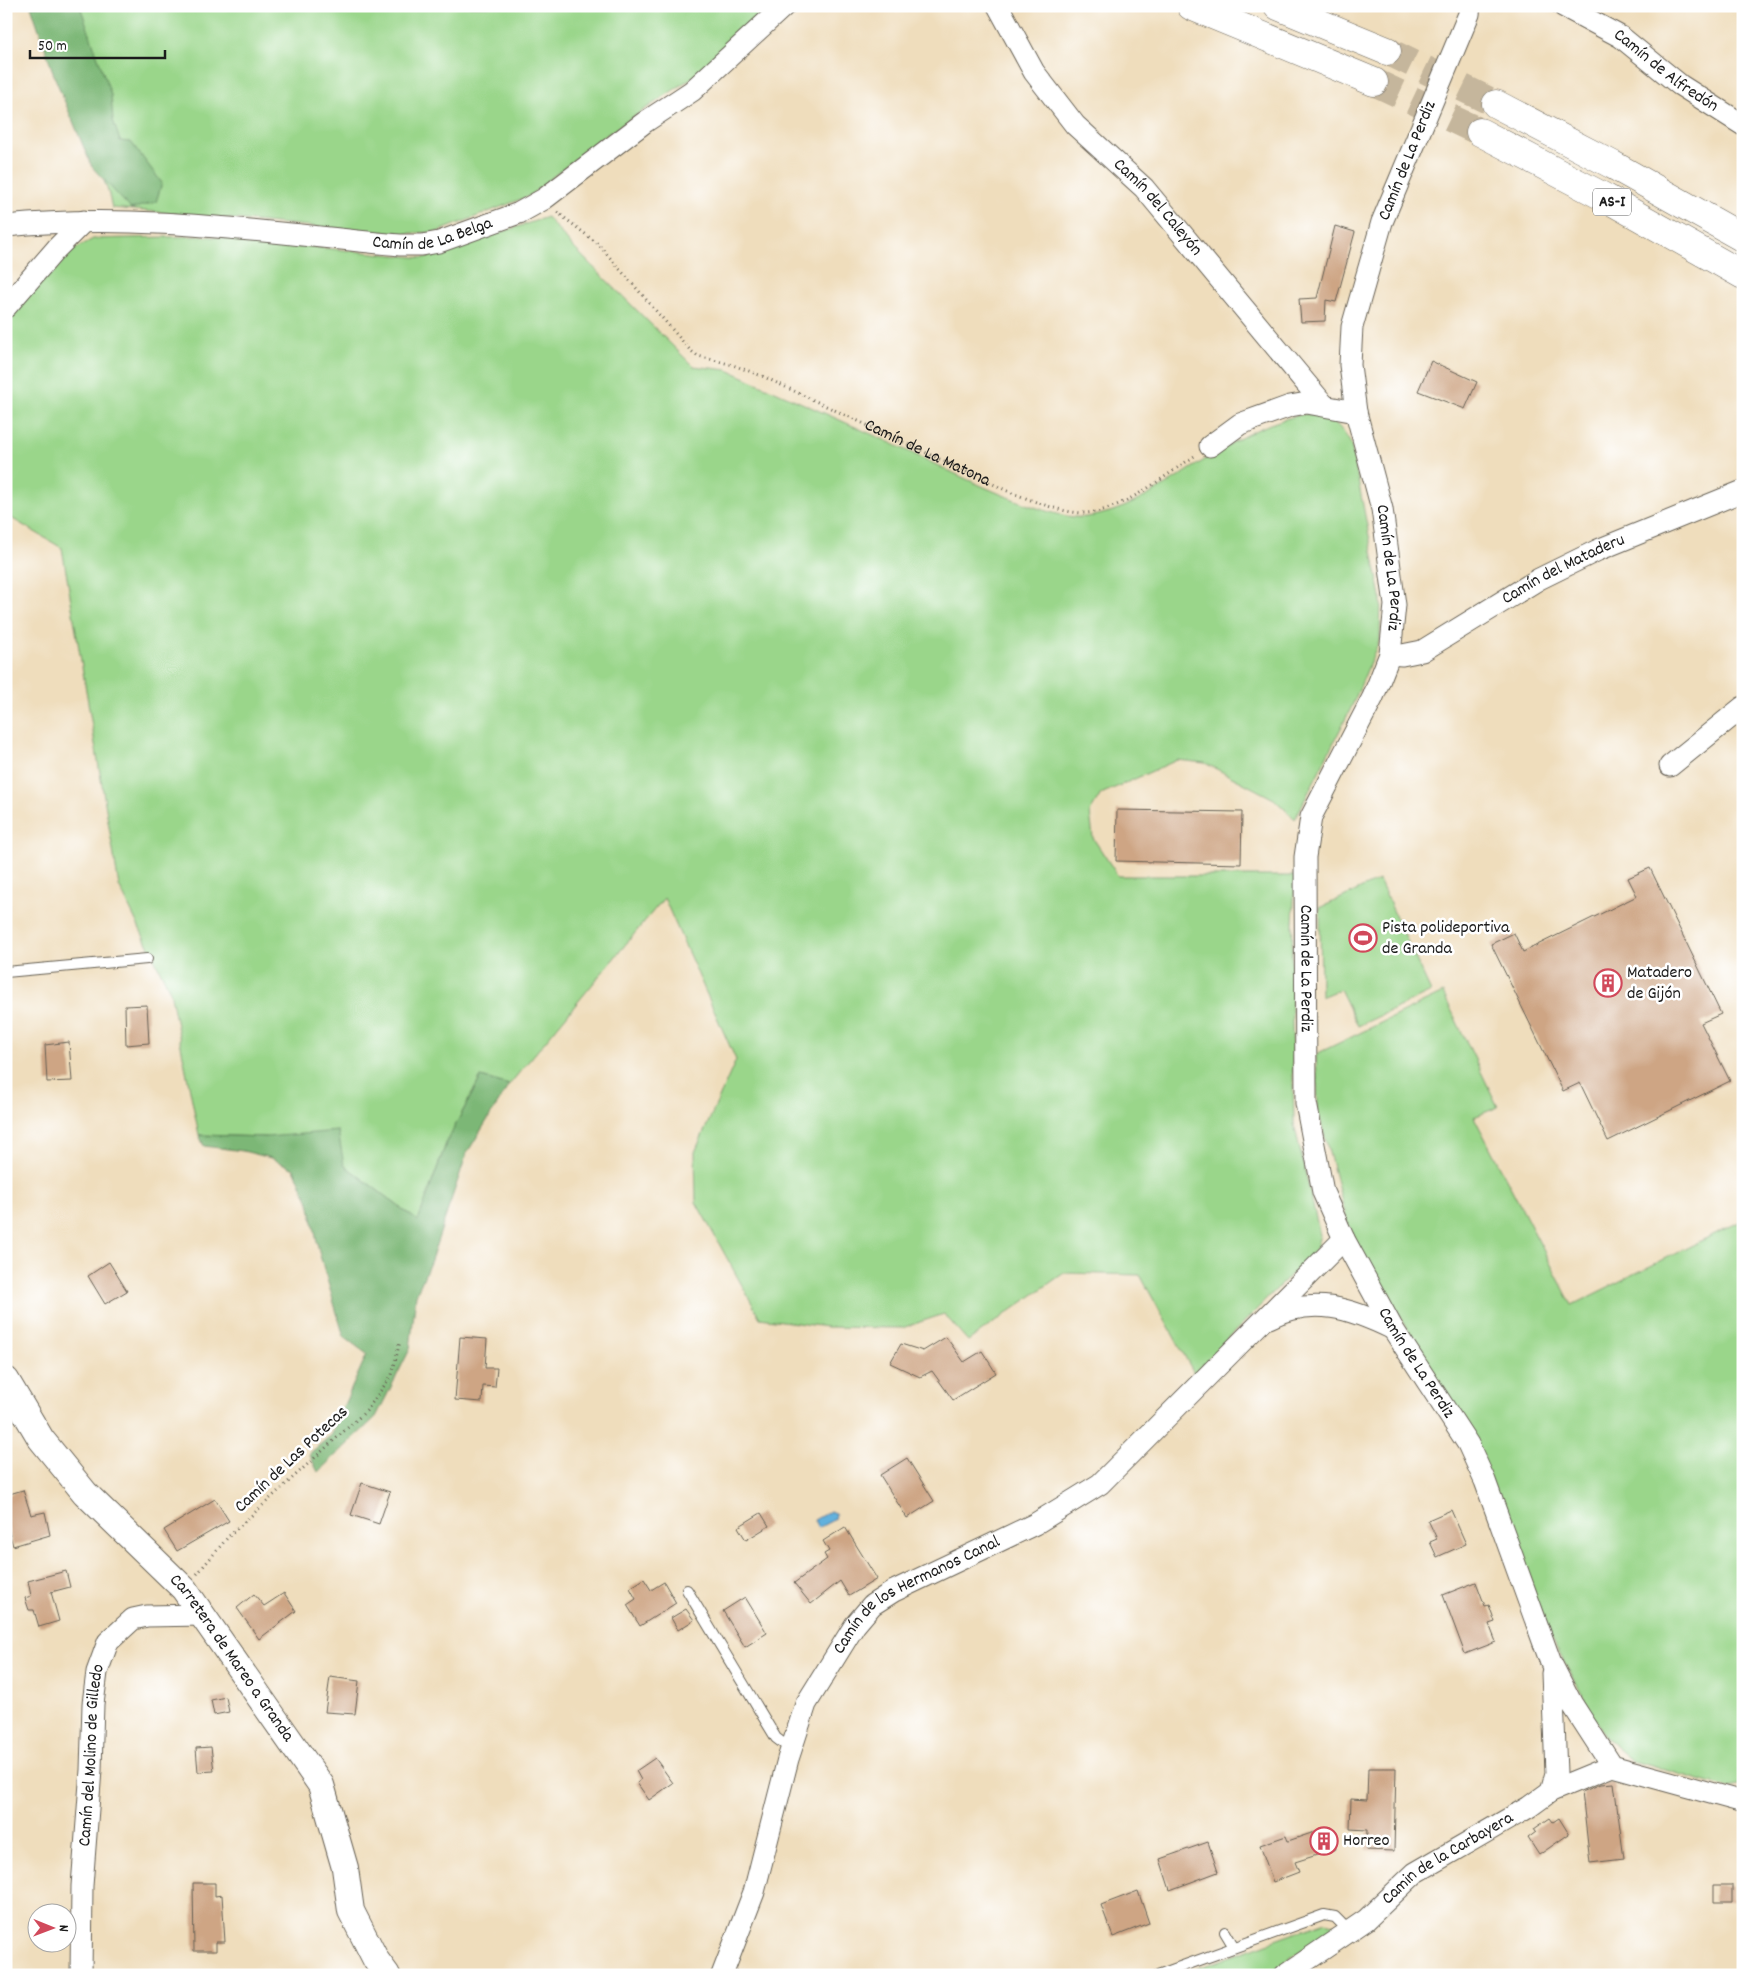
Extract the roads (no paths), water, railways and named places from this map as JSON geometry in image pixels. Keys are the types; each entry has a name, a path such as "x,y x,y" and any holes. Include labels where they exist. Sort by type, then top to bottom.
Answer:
{"highway":[{"path":"1191,6 1374,82"},
{"path":"1278,6 1387,51"},
{"name":"AS-I","path":"1496,104 1613,165 1743,238"},
{"name":"AS-I","path":"1480,132 1606,198 1743,275"}],"street":[{"name":"Camín de La Belga","path":"6,226 52,221 84,221 185,226 422,245 439,242 519,213 544,199 645,122 692,91 784,6"},
{"name":"Camín del Caleyón","path":"998,6 1034,72 1075,125 1144,188 1324,405"},
{"name":"Camín de La Perdiz","path":"1470,6 1469,14 1382,222 1352,327 1350,365 1356,412 1382,510 1395,605 1390,654 1373,697 1311,817 1305,857 1306,1103 1323,1192 1344,1240 1393,1329 1468,1444 1485,1481 1551,1663 1572,1704 1612,1766"},
{"name":"Camín de Alfredón","path":"1563,6 1620,38 1680,84 1743,125"},
{"path":"6,307 57,248 84,221"},
{"path":"1210,446 1240,424 1307,403 1356,412"},
{"name":"Camín del Mataderu","path":"1390,654 1402,655 1422,651 1540,579 1598,550 1743,491"},
{"path":"1670,766 1743,707"},
{"name":"Camín de los Hermanos Canal","path":"722,1975 754,1892 806,1704 855,1625 872,1605 894,1591 1035,1524 1100,1484 1344,1240"},
{"name":"Camín de los Hermanos Canal","path":"1260,1323 1277,1314 1300,1308 1327,1306 1357,1312 1393,1329"},
{"name":"Carretera de Mareo a Granda","path":"6,1380 41,1439 85,1493 184,1589 321,1785 345,1868 351,1910 376,1960 387,1975"},
{"name":"Camín del Molino de Gilledo","path":"81,1975 82,1886 91,1770 93,1704 98,1672 108,1642 133,1619 147,1616 203,1615"},
{"path":"1551,1663 1555,1713 1556,1773 1551,1791"},
{"path":"1612,1766 1743,1802"},
{"name":"Camin de la Carbayera","path":"1285,1975 1366,1920 1415,1873 1530,1807 1551,1791 1612,1766"}],"lane":[{"path":"6,972 147,959"},
{"path":"687,1590 776,1738 792,1750"},
{"path":"1158,1975 1324,1915 1336,1917 1349,1931"},
{"path":"1225,1932 1234,1947"}],"water":[{"path":"830,1511 836,1513 835,1519 818,1528 814,1520"}],"tunnel":[{"path":"1387,51 1496,104"},
{"path":"1374,82 1480,132"}],"place":[{"name":"Pista polideportiva de Granda","path":"1363,938"},
{"name":"Matadero de Gijón","path":"1608,983"},
{"name":"Horreo","path":"1324,1841"}]}
